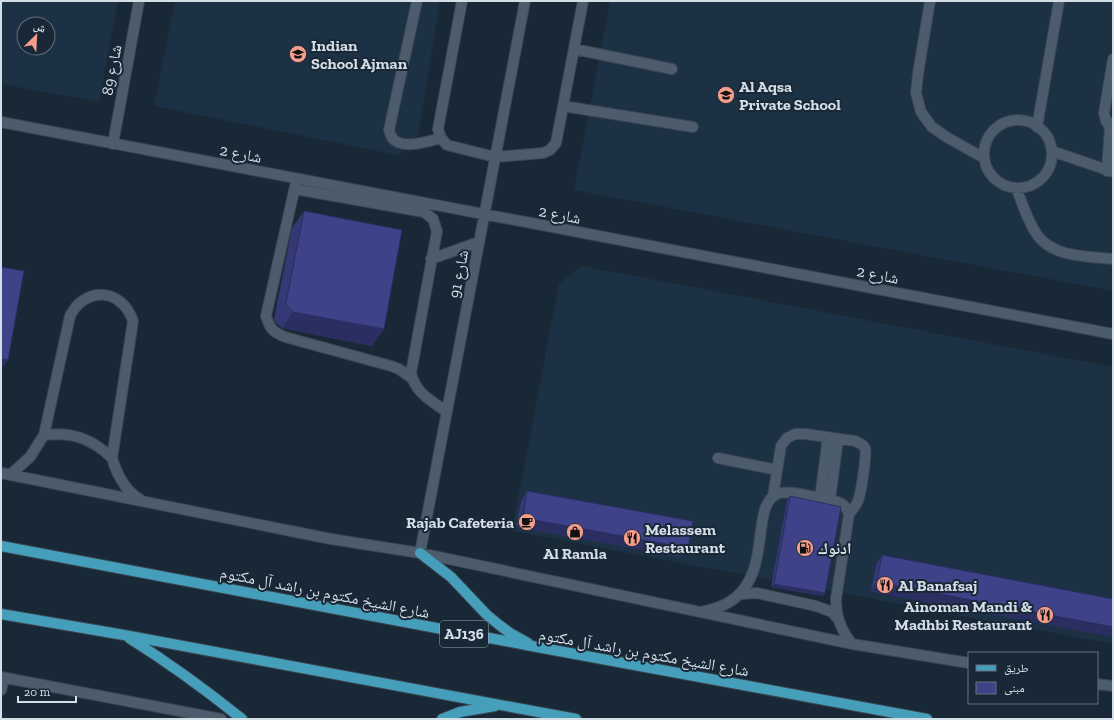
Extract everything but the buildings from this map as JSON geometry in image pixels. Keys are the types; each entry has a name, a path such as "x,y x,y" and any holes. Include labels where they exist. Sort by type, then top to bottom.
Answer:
{"main road":[{"name":"شارع الشيخ مكتوم بن راشد آل مكتوم","path":"1,546 927,719"},
{"path":"420,553 451,577 486,614 498,624 510,633 536,647"},
{"path":"1,614 124,635 576,719"},
{"path":"124,635 189,678 242,719"},
{"path":"442,719 460,712 503,705"}],"street":[{"name":"شارع 89","path":"113,144 139,1"},
{"path":"417,1 389,130 393,139 403,144 412,144 441,138"},
{"path":"462,1 438,129 441,138 447,145 495,157 534,155 543,153 550,150 556,143 583,1"},
{"name":"شارع 91","path":"420,553 525,1"},
{"path":"930,1 916,93 921,112 932,127 948,138 984,158"},
{"path":"1037,127 1059,1"},
{"path":"574,49 672,69"},
{"path":"1052,150 1110,172 1111,125 1106,120 1104,113 1113,59"},
{"path":"563,106 693,127"},
{"path":"1010,121 1029,122 1037,127 1044,133 1052,150 1048,170 1042,178 1030,186 1016,188 1006,187 991,176 986,167 984,148 987,139 993,131 1010,121"},
{"name":"شارع 2","path":"1,122 1113,334"},
{"path":"297,178 266,316 269,326 276,334 285,337 399,369 412,379 418,390 447,412"},
{"path":"1016,188 1037,235 1046,244 1056,250 1068,253 1113,259"},
{"path":"295,189 424,212 433,219 436,224 437,231 412,367 412,379"},
{"path":"431,259 479,242"},
{"path":"6,474 30,457 44,435 70,316 74,308 89,296 98,294 108,295 116,298 124,304 130,311 133,320 112,458 117,473 126,488 139,499 147,502"},
{"path":"773,496 781,446 787,438 795,434 805,434 860,443 866,452 859,496 857,503 849,514"},
{"path":"44,435 69,435 81,438 92,442 112,458"},
{"path":"825,499 833,438"},
{"path":"718,458 777,470"},
{"path":"6,474 331,539 420,553 702,611 852,644 968,663"},
{"path":"702,611 717,608 730,603 741,594 752,576 767,503 773,496 782,493 791,493 825,499 841,503 847,507 849,514 836,599 837,618"},
{"path":"741,594 757,593 824,608 832,612 837,618 852,644"},
{"path":"1,690 2,678 220,719"},
{"path":"1098,684 1113,686"}],"shaded area":[{"path":"1,1 118,1 99,102 1,84"},
{"name":"Indian School Ajman","path":"175,1 440,1 417,141 398,155 154,106"},
{"path":"610,1 1113,1 1113,291 574,190"},
{"path":"582,266 1113,367 1113,644 512,531 559,284"}],"place":[{"name":"Indian School Ajman","path":"298,54"},
{"name":"Al Aqsa Private School","path":"726,95"},
{"name":"Rajab Cafeteria","path":"527,522"},
{"name":"Al Ramla","path":"575,532"},
{"name":"Melassem Restaurant","path":"632,538"},
{"name":"ادنوك","path":"805,548"},
{"name":"Al Banafsaj","path":"885,585"},
{"name":"Ainoman Mandi & Madhbi Restaurant","path":"1045,615"}]}
